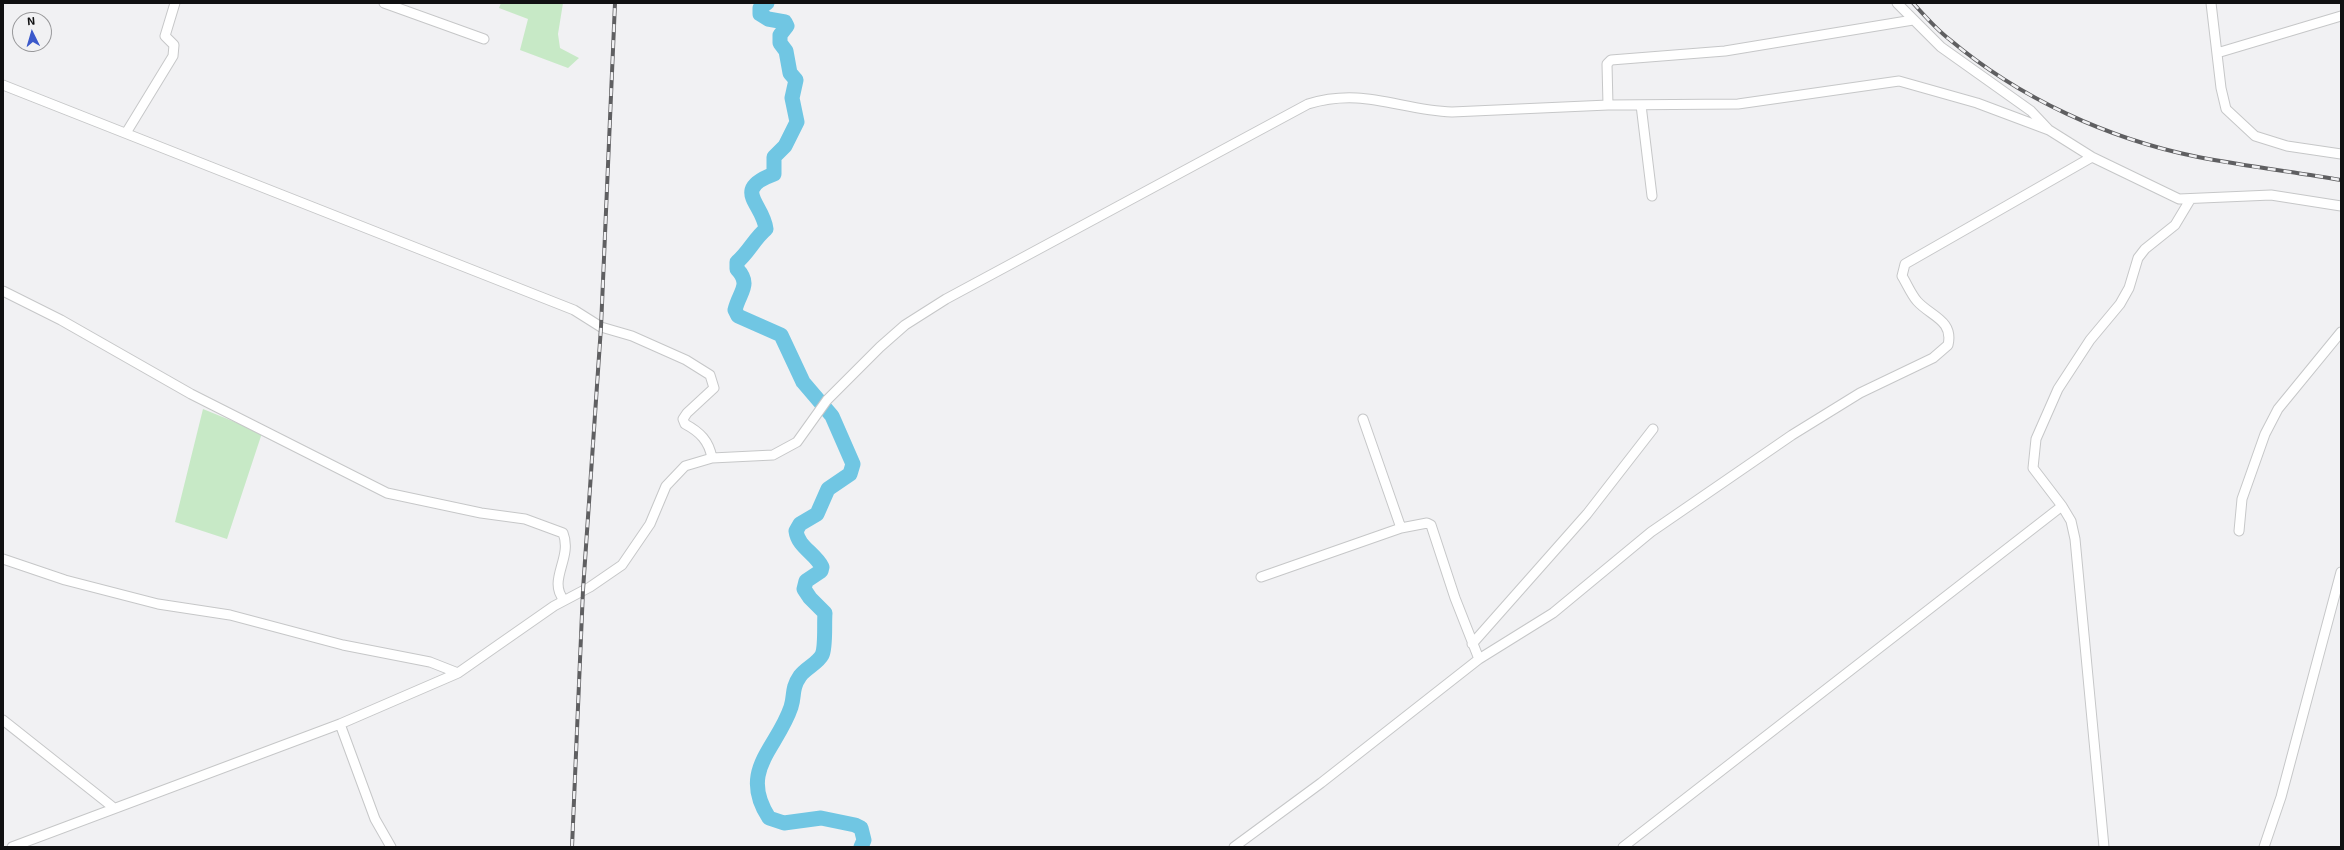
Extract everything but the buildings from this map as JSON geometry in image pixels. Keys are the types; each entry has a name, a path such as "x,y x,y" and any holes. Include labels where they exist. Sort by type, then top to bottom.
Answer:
{"street":[{"path":"126,133 173,56 174,45 165,36 174,3"},
{"path":"384,3 484,39"},
{"path":"1896,3 1941,47 2031,111 2049,130"},
{"path":"2211,3 2226,109 2255,136 2287,146 2341,154"},
{"path":"2217,53 2341,16"},
{"path":"1608,105 1608,64 1611,60 1725,51 1913,20"},
{"path":"12,847 340,724 458,673 564,600 590,587 622,565 650,524 666,486 675,475 686,466 712,458 773,455 797,442 827,400 880,347 905,326 946,299 1308,104 1326,99 1345,97 1404,104 1426,111 1452,112 1642,104 1738,104 1899,81 1977,103 2049,130 2092,156 2179,199 2190,200 2264,195 2341,206"},
{"path":"3,85 574,310 601,327 632,336 686,360 710,375 714,388 687,413 684,419 685,424 696,430 707,441 712,458"},
{"path":"1642,104 1652,196"},
{"path":"1234,847 1321,783 1479,659 1553,613 1651,532 1792,435 1860,393 1933,358 1948,345 1949,331 1944,322 1916,300 1902,276 1905,264 2092,156"},
{"path":"2104,847 2075,539 2071,521 2062,506 2032,468 2036,439 2058,389 2090,340 2120,304 2129,288 2138,258 2145,249 2175,225 2190,200"},
{"path":"3,291 61,320 191,394 387,493 481,513 525,519 563,533 566,554 558,585 558,593 564,600"},
{"path":"2239,531 2242,499 2265,434 2278,409 2341,332"},
{"path":"1363,419 1401,528"},
{"path":"1472,644 1587,514 1653,429"},
{"path":"1623,847 2062,506"},
{"path":"1262,577 1401,528 1423,522 1431,525 1472,644 1479,659"},
{"path":"3,559 65,580 158,604 230,614 343,645 430,662 458,673"},
{"path":"2264,847 2281,797 2341,572"},
{"path":"3,720 114,808"},
{"path":"340,724 375,819 390,847"}],"green space":[{"path":"501,3 563,3 558,34 560,48 579,58 568,68 520,50 528,19 499,8"},
{"path":"203,409 262,433 227,539 175,522"}],"waterway":[{"path":"767,3 760,8 760,14 768,19 785,22 787,26 780,35 780,43 786,51 790,73 796,80 792,98 797,122 785,146 774,157 774,174 761,180 754,186 752,192 753,198 764,220 766,229 737,262 737,269 744,280 744,284 735,310 738,316 781,335 803,382 832,416 853,464 850,474 828,489 817,514 800,524 796,531 797,537 803,546 822,567 821,571 806,581 804,589 810,598 825,613 824,647 820,658 803,673 797,681 794,688 791,707 785,722 763,760 757,786 760,801 769,818 784,823 821,818 855,825 861,828 864,840 861,847"}],"railway":[{"path":"572,847 583,590 601,327 615,3"},
{"path":"1913,3 1944,35 2005,80 2035,98 2098,127 2164,149 2198,157 2341,180"}]}
